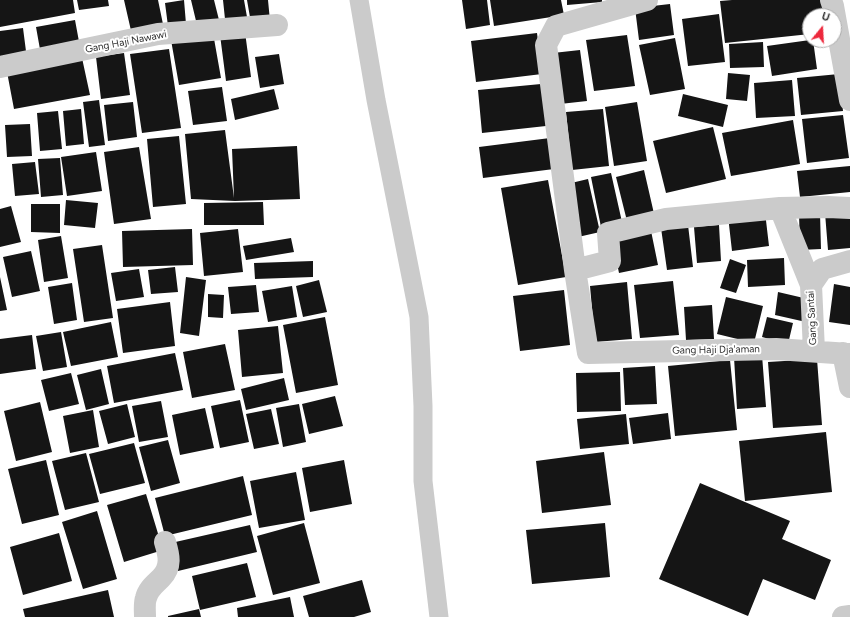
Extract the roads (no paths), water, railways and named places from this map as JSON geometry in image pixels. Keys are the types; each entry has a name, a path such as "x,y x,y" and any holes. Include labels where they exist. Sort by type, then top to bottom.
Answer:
{"street":[{"path":"647,0 556,26 546,45 575,270 610,261 608,233 666,219 780,208 850,208"},
{"path":"831,0 850,100"},
{"name":"Gang Haji Nawawi","path":"0,67 158,34 277,25"},
{"path":"780,208 811,285"},
{"name":"Gang Santai","path":"814,351 811,285 822,268 850,261"},
{"name":"Gang Haji Dja'aman","path":"575,270 588,353 776,349 847,353 850,387"},
{"path":"145,617 145,599 152,586 161,578 168,566 169,560 165,542"},
{"path":"842,617 850,616"}],"lane":[{"path":"359,0 376,100 419,317 423,406 422,481 439,617"}]}
